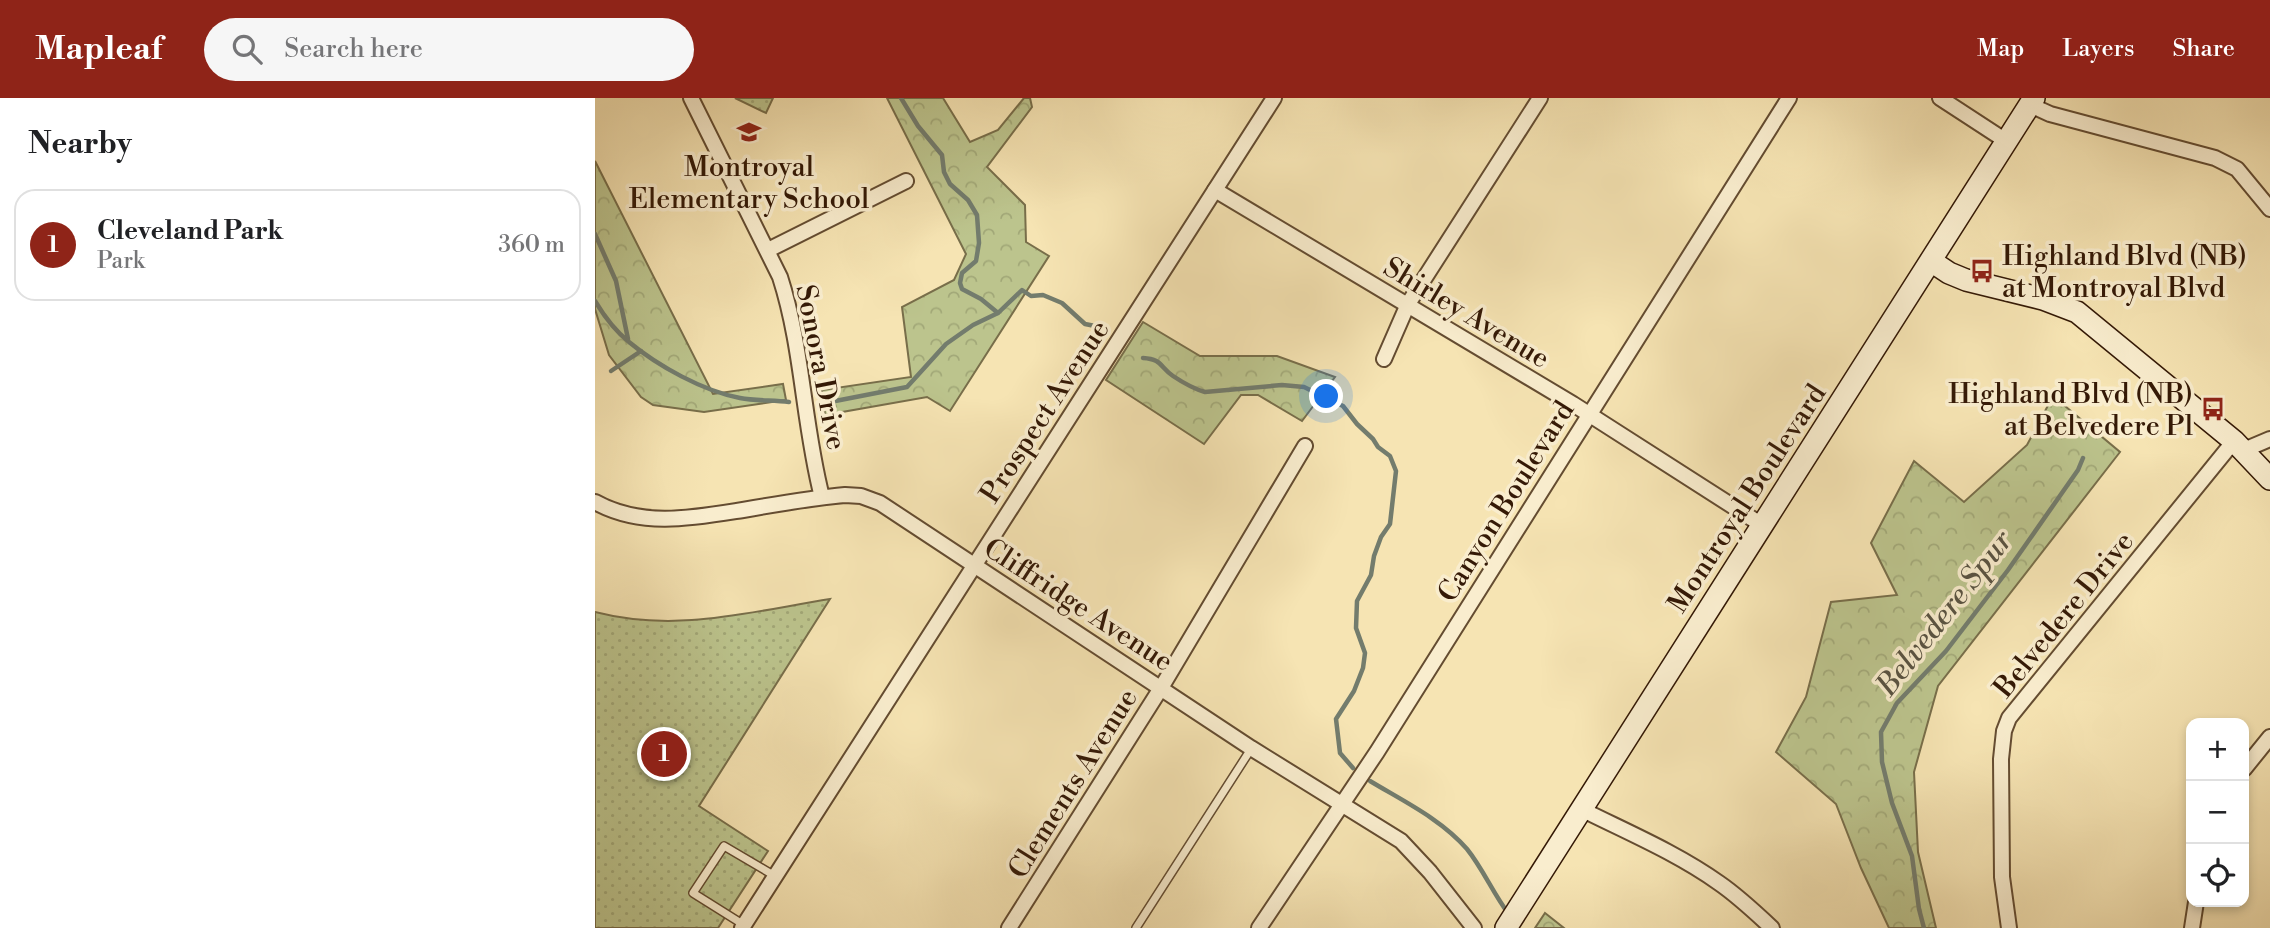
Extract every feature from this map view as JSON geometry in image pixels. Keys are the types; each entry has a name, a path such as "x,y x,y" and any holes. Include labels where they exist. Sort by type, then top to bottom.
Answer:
{"street":[{"name":"Sonora Drive","path":"691,98 780,277 789,305 822,497"},
{"name":"Prospect Avenue","path":"743,926 1274,98"},
{"path":"1384,359 1408,304 1540,98"},
{"name":"Canyon Boulevard","path":"1259,928 1555,471 1588,414 1789,98"},
{"path":"1940,98 2006,141"},
{"path":"2032,101 2050,114 2201,153 2227,163 2237,169 2253,186 2270,209"},
{"name":"Montroyal Boulevard","path":"1512,919 2032,101"},
{"path":"768,250 906,181"},
{"name":"Shirley Avenue","path":"1215,190 1588,414 1762,525"},
{"path":"1931,261 1966,281 2043,299 2077,312 2239,446 2270,479"},
{"name":"Belvedere Drive","path":"2009,928 2002,877 2001,759 2004,731 2009,718 2239,446 2270,439"},
{"name":"Clements Avenue","path":"1009,928 1161,688 1305,446"},
{"name":"Cliffridge Avenue","path":"595,502 637,517 682,519 822,497 853,495 870,498 899,514 1251,748 1401,841 1430,872 1474,928"},
{"path":"2249,763 2270,737"},
{"path":"1581,809 1706,874 1772,928"},
{"path":"2192,928 2195,907"}],"lane":[{"path":"1136,928 1251,748"},
{"path":"743,926 693,893 725,846 775,876"}],"green space":[{"path":"735,98 773,98 766,113"},
{"path":"887,98 943,98 970,142 998,130 1024,98 1030,98 1032,107 987,167 1025,205 1026,242 1049,256 950,411 927,397 825,415 822,390 911,377 902,307 954,280 966,254"},
{"path":"595,161 713,394 783,384 786,400 704,412 653,405 641,397 609,355 595,309"},
{"path":"1143,322 1200,356 1277,356 1335,377 1302,421 1258,395 1241,395 1204,444 1106,380"},
{"path":"2053,396 2120,452 1938,686 1914,772 1918,852 1936,928 1889,928 1861,868 1836,804 1776,752 1806,697 1831,602 1897,595 1871,543 1914,461 1964,502 2027,445"},
{"path":"830,599 699,806 768,851 718,928 595,928 595,612 625,618 684,621"},
{"path":"1545,913 1564,928 1535,928"}],"waterway":[{"path":"901,98 918,126 942,155 944,172 950,184 968,200 977,215 979,243 976,261 962,273 962,289 981,299 998,313 1022,290 1031,296 1043,295 1062,303 1085,324 1100,327"},
{"path":"595,234 616,281 628,339"},
{"path":"595,301 624,338 653,360 681,376 726,395 789,402"},
{"path":"825,403 907,387 946,344 973,325 998,313"},
{"path":"611,371 641,351"},
{"path":"1143,358 1157,362 1169,373 1205,392 1282,385 1304,387 1343,406 1378,447 1390,456 1396,471 1390,524 1381,537 1371,575 1357,601 1356,628 1365,653 1363,668 1354,691 1336,719 1340,753 1353,768"},
{"name":"Belvedere Spur","path":"1924,928 1912,856 1892,803 1882,762 1881,732 1897,703 1946,651 2008,570 2078,470 2083,458"},
{"path":"1370,781 1421,811 1457,838 1473,857 1508,913"}],"place":[{"name":"Montroyal Elementary School","path":"749,132"},
{"name":"Highland Blvd (NB) at Montroyal Blvd","path":"1982,271"},
{"name":"Highland Blvd (NB) at Belvedere Pl","path":"2213,409"},
{"name":"Cleveland Park","path":"664,754"}]}
